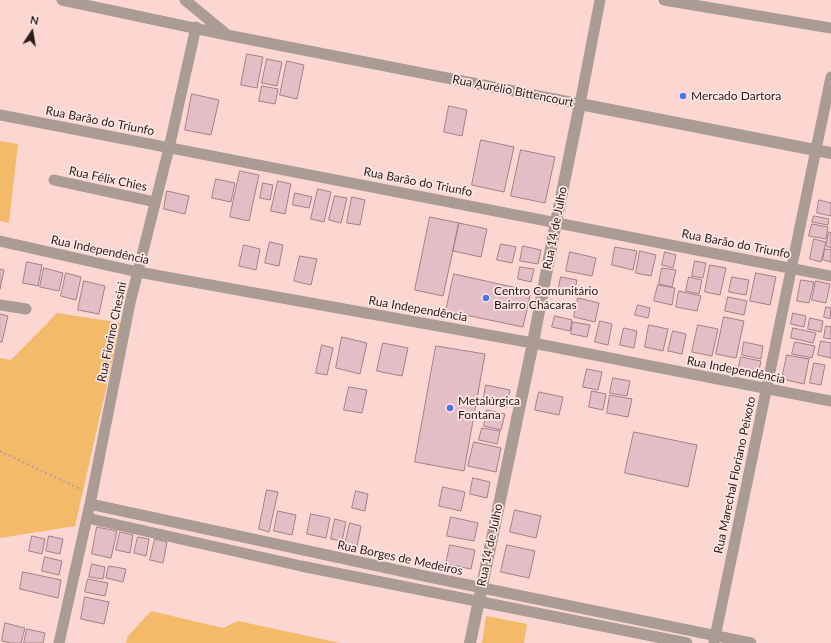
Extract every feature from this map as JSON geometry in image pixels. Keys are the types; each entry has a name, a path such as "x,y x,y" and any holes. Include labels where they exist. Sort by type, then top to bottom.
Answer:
{"street":[{"name":"Rua Aurélio Bittencourt","path":"62,0 831,153"},
{"path":"185,0 227,34"},
{"name":"Rua 14 de Julho","path":"470,643 533,343 600,0"},
{"path":"664,0 831,28"},
{"name":"Rua Fiorino Chesini","path":"59,643 91,499 130,303 196,27"},
{"name":"Rua Marechal Floriano Peixoto","path":"715,639 831,77"},
{"name":"Rua Barão do Triunfo","path":"0,114 168,148 831,276"},
{"name":"Rua Félix Chies","path":"54,180 155,202"},
{"name":"Rua Independência","path":"0,241 138,272 533,343 831,401"},
{"path":"0,305 26,309"},
{"name":"Rua Borges de Medeiros","path":"91,499 304,550 715,639 751,643"},
{"path":"87,518 301,566 687,643"},
{"path":"301,566 304,550"}],"path":[{"path":"0,451 91,499"}],"shaded area":[{"path":"0,141 18,144 9,223 0,221"},
{"path":"57,313 121,323 75,526 0,538 0,358 11,360"},
{"path":"151,611 223,628 238,621 340,643 126,643 128,636"},
{"path":"486,616 527,624 524,643 482,643"}],"building":[{"path":"247,54 263,57 257,88 241,85"},
{"path":"267,59 282,62 277,86 262,83"},
{"path":"287,61 304,65 297,99 280,95"},
{"path":"262,86 278,89 275,104 259,101"},
{"path":"192,94 219,100 211,135 185,130"},
{"path":"449,106 467,110 462,136 444,132"},
{"path":"481,140 514,147 504,192 472,185"},
{"path":"521,150 555,157 545,203 511,196"},
{"path":"240,171 259,175 249,221 230,217"},
{"path":"216,179 235,183 231,202 212,198"},
{"path":"278,181 291,184 285,214 271,211"},
{"path":"263,183 273,185 270,200 260,198"},
{"path":"318,189 331,192 324,222 311,219"},
{"path":"167,191 189,196 185,214 164,209"},
{"path":"295,193 312,197 309,208 293,205"},
{"path":"335,196 347,198 341,223 329,220"},
{"path":"352,197 365,200 360,225 347,223"},
{"path":"819,200 831,203 831,216 817,213"},
{"path":"814,216 829,219 828,225 812,222"},
{"path":"430,217 459,223 443,296 415,290"},
{"path":"459,223 487,229 481,257 453,251"},
{"path":"812,224 828,227 826,239 809,236"},
{"path":"829,232 831,233 831,248 826,246"},
{"path":"814,239 826,242 821,262 810,259"},
{"path":"270,242 283,245 279,266 265,263"},
{"path":"501,244 516,247 512,263 497,260"},
{"path":"244,245 260,249 256,270 239,266"},
{"path":"523,246 541,250 538,264 520,261"},
{"path":"615,247 637,251 633,270 612,265"},
{"path":"825,249 831,250 831,262 823,260"},
{"path":"640,251 656,255 651,276 636,273"},
{"path":"570,252 596,258 592,276 566,271"},
{"path":"665,252 676,255 673,268 662,265"},
{"path":"300,256 317,259 311,285 294,281"},
{"path":"695,261 706,263 703,278 692,276"},
{"path":"27,262 42,265 38,286 23,283"},
{"path":"710,265 726,268 720,295 705,292"},
{"path":"520,267 534,269 531,282 518,279"},
{"path":"44,268 63,273 59,291 40,287"},
{"path":"662,268 676,270 672,287 659,284"},
{"path":"0,269 4,270 0,289"},
{"path":"66,273 81,277 76,300 61,296"},
{"path":"756,273 776,277 770,305 750,301"},
{"path":"454,274 531,291 523,327 446,311"},
{"path":"561,277 577,280 574,295 558,292"},
{"path":"689,277 702,280 699,294 686,291"},
{"path":"732,277 749,280 746,295 729,292"},
{"path":"801,280 814,282 809,303 797,301"},
{"path":"84,281 105,286 99,314 78,310"},
{"path":"816,281 830,284 826,303 812,300"},
{"path":"658,285 675,288 672,305 654,301"},
{"path":"679,291 701,296 697,311 676,307"},
{"path":"728,297 747,301 744,315 725,311"},
{"path":"578,298 599,303 595,322 574,317"},
{"path":"638,305 650,308 648,318 635,315"},
{"path":"826,307 831,308 830,319 824,317"},
{"path":"793,313 806,316 804,327 791,324"},
{"path":"0,314 8,316 2,342 0,342"},
{"path":"555,316 572,320 570,331 552,327"},
{"path":"724,317 744,321 736,358 716,354"},
{"path":"810,318 823,321 821,332 808,329"},
{"path":"600,321 612,324 608,345 595,342"},
{"path":"573,322 590,325 587,337 571,334"},
{"path":"649,325 668,329 663,351 645,347"},
{"path":"698,325 718,329 712,356 692,352"},
{"path":"826,326 831,327 831,339 824,338"},
{"path":"624,328 637,331 634,348 620,345"},
{"path":"793,328 816,333 813,343 791,338"},
{"path":"673,331 686,334 682,354 668,351"},
{"path":"342,337 367,343 360,374 336,368"},
{"path":"821,341 831,343 831,358 818,355"},
{"path":"744,342 763,346 761,359 742,355"},
{"path":"795,342 815,346 812,358 792,354"},
{"path":"383,343 408,348 402,376 377,371"},
{"path":"322,345 333,348 327,375 316,373"},
{"name":"Metalúrgica Fontana","path":"436,346 485,354 464,471 415,462"},
{"path":"787,355 809,359 804,384 782,379"},
{"path":"741,357 761,361 758,375 738,371"},
{"path":"814,363 825,365 821,385 810,383"},
{"path":"587,369 602,372 598,390 583,387"},
{"path":"613,378 630,381 627,396 610,393"},
{"path":"486,385 510,390 506,408 483,403"},
{"path":"349,387 367,390 362,413 344,410"},
{"path":"592,391 606,394 603,410 589,407"},
{"path":"539,392 563,397 559,415 535,410"},
{"path":"610,395 632,399 628,417 607,413"},
{"path":"487,410 505,414 501,430 484,426"},
{"path":"482,428 500,431 497,444 479,440"},
{"path":"634,432 697,445 688,487 625,473"},
{"path":"474,442 501,448 496,472 468,466"},
{"path":"473,478 490,482 487,498 470,494"},
{"path":"443,487 465,492 461,511 439,506"},
{"path":"267,490 278,492 269,532 259,529"},
{"path":"356,491 368,494 365,511 352,508"},
{"path":"515,510 541,516 536,538 510,532"},
{"path":"278,511 296,515 292,535 274,531"},
{"path":"311,514 330,518 326,538 307,534"},
{"path":"451,517 478,523 474,541 447,536"},
{"path":"335,519 346,522 342,541 331,539"},
{"path":"350,523 361,526 357,547 345,544"},
{"path":"97,527 117,531 111,558 92,554"},
{"path":"120,532 133,535 130,553 116,550"},
{"path":"32,536 45,539 42,554 29,551"},
{"path":"49,536 63,539 60,554 46,551"},
{"path":"138,537 149,539 146,556 134,553"},
{"path":"155,539 167,542 163,563 150,560"},
{"path":"450,545 475,550 471,569 446,564"},
{"path":"507,545 535,551 529,578 501,572"},
{"path":"45,557 62,561 59,575 42,571"},
{"path":"92,564 105,567 103,579 89,577"},
{"path":"109,566 126,569 123,582 106,578"},
{"path":"23,572 61,580 58,598 20,589"},
{"path":"88,579 108,583 105,596 85,592"},
{"path":"85,597 109,602 104,624 81,619"},
{"path":"5,623 25,628 21,643 2,641"},
{"path":"27,629 45,633 43,643 24,643"}],"place":[{"name":"Mercado Dartora","path":"683,96"},
{"name":"Centro Comunitário Bairro Chácaras","path":"486,298"},
{"name":"Metalúrgica Fontana","path":"450,408"}]}
